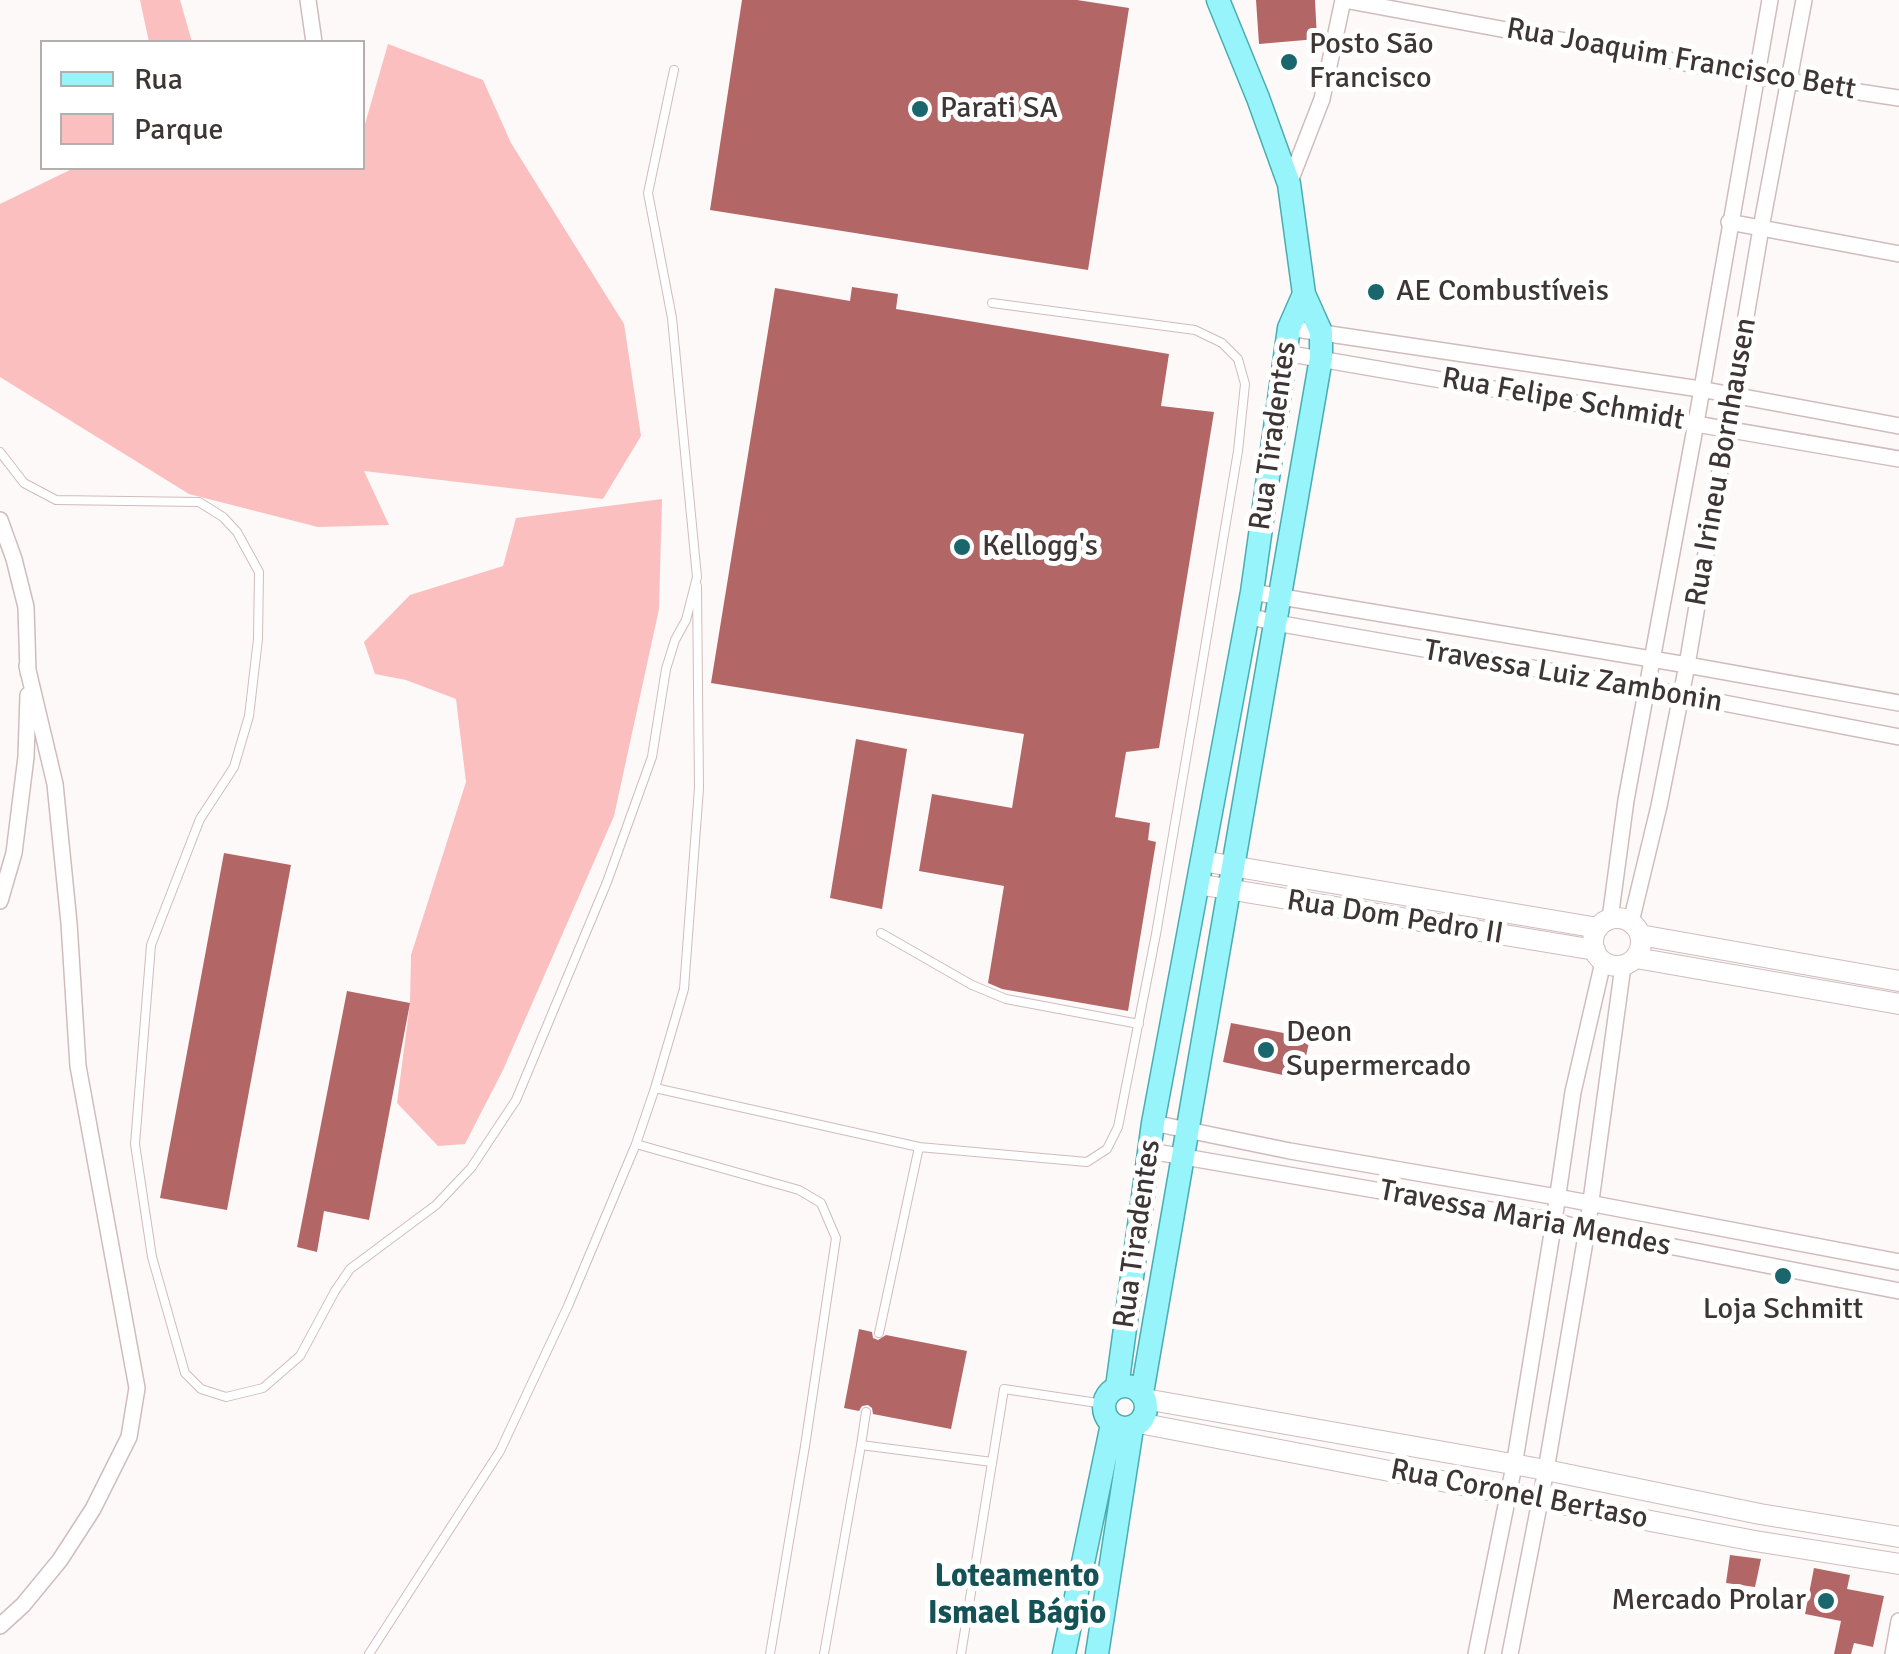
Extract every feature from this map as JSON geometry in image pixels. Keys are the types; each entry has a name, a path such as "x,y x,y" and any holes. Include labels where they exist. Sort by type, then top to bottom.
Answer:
{"main road":[{"path":"1218,0 1289,184 1304,294"},
{"name":"Rua Tiradentes","path":"1097,1654 1153,1124 1250,604 1288,328 1304,294"},
{"name":"Rua Tiradentes","path":"1143,1396 1322,358 1320,332 1304,294"},
{"path":"1121,1413 1130,1386 1143,1396"},
{"name":"Rua Tiradentes","path":"1064,1654 1121,1413"}],"street":[{"path":"308,0 314,40"},
{"path":"1289,184 1322,98 1343,0"},
{"name":"Rua Joaquim Francisco Bett","path":"1343,0 1755,76 1899,98"},
{"name":"Rua Irineu Bornhausen","path":"1620,926 1626,800 1770,0"},
{"name":"Rua Irineu Bornhausen","path":"1620,926 1659,806 1804,0"},
{"path":"1730,222 1899,254"},
{"name":"Rua Felipe Schmidt","path":"1288,328 1700,389 1899,426"},
{"name":"Rua Felipe Schmidt","path":"1286,352 1899,459"},
{"path":"1584,405 1588,373"},
{"path":"0,520 26,608 27,666 26,757 14,852 0,900"},
{"path":"1669,562 1704,568"},
{"name":"Travessa Luiz Zambonin","path":"1250,604 1279,595 1899,704"},
{"name":"Travessa Luiz Zambonin","path":"1250,604 1276,623 1899,737"},
{"path":"1406,647 1412,619"},
{"path":"0,1626 60,1560 94,1508 129,1437 137,1388 78,1066 55,784 27,666"},
{"path":"1626,800 1659,806"},
{"name":"Rua Dom Pedro II","path":"1199,873 1234,866 1620,926 1899,982"},
{"name":"Rua Dom Pedro II","path":"1199,873 1229,891 1614,959 1899,1004"},
{"path":"1510,1654 1546,1470 1607,1098 1614,959 1594,934 1620,926 1640,951 1614,959"},
{"path":"1476,1654 1514,1466 1573,1092 1614,959"},
{"path":"1573,1092 1607,1098"},
{"name":"Travessa Maria Mendes","path":"1153,1124 1899,1262"},
{"name":"Travessa Maria Mendes","path":"1150,1151 1554,1222 1899,1291"},
{"path":"1290,1151 1290,1176"},
{"name":"Rua Coronel Bertaso","path":"1143,1396 1899,1537"},
{"name":"Rua Coronel Bertaso","path":"1121,1413 1509,1494 1899,1564"},
{"path":"1325,1458 1329,1433"},
{"path":"1755,1541 1760,1514"},
{"path":"1487,1601 1519,1607"},
{"path":"1893,1654 1899,1621"}],"lane":[{"path":"369,1654 500,1451 568,1306 636,1144 684,989 699,788 698,577 672,318 648,193 674,70"},
{"path":"655,1088 918,1147 1087,1162 1107,1149 1118,1127 1160,916 1232,488 1245,384 1238,360 1222,344 1195,330 992,303"},
{"path":"0,452 24,483 56,500 199,502 224,516 238,532 259,572 258,639 249,716 234,768 200,819 151,945 135,1144 152,1258 186,1374 201,1389 226,1397 263,1388 300,1356 350,1269 436,1205 471,1168 516,1100 608,882 652,757 666,670 698,577"},
{"path":"881,932 972,985 1006,999 1138,1024"},
{"path":"636,1144 799,1190 821,1203 836,1238 770,1654"},
{"path":"879,1333 918,1147"},
{"name":"Rua Coronel Bertaso","path":"992,1462 1004,1390 1121,1413"},
{"path":"824,1654 866,1412"},
{"path":"862,1445 992,1462 961,1654"}],"green space":[{"path":"140,0 180,0 191,40 149,40"},
{"path":"388,44 483,80 511,143 624,324 641,436 603,499 364,471 389,525 318,527 189,494 0,377 0,204 70,170 365,170 365,124"},
{"path":"662,499 659,609 614,816 503,1070 465,1144 438,1146 397,1103 410,1003 411,955 466,782 456,699 406,680 375,674 364,642 410,595 503,566 516,518"}],"building":[{"name":"Parati SA","path":"742,0 1077,0 1129,8 1088,270 710,210"},
{"path":"1256,0 1315,0 1317,39 1259,44"},
{"name":"Kellogg's","path":"852,287 898,294 896,309 1169,354 1161,406 1214,412 1159,748 1126,752 1115,817 1150,823 1148,840 1156,842 1128,1011 1002,989 988,983 1004,886 919,871 932,794 1012,808 1024,734 711,683 775,288 850,301"},
{"path":"856,739 907,749 882,909 830,898"},
{"path":"224,853 291,865 227,1210 160,1198"},
{"path":"347,991 410,1003 369,1220 324,1211 317,1252 297,1247"},
{"name":"Deon Supermercado","path":"1231,1023 1310,1038 1301,1079 1223,1062"},
{"path":"859,1329 872,1332 878,1340 886,1335 967,1351 951,1429 873,1414 868,1405 859,1411 844,1408"},
{"path":"1730,1555 1761,1559 1755,1587 1726,1583"},
{"path":"1814,1568 1850,1575 1847,1589 1884,1596 1873,1647 1854,1643 1851,1654 1834,1654 1841,1621 1805,1614"}],"place":[{"name":"Posto São Francisco","path":"1289,62"},
{"name":"Parati SA","path":"920,109"},
{"name":"AE Combustíveis","path":"1376,292"},
{"name":"Kellogg's","path":"962,547"},
{"name":"Deon Supermercado","path":"1266,1050"},
{"name":"Loja Schmitt","path":"1783,1276"},
{"name":"Mercado Prolar","path":"1826,1601"}],"district":[{"name":"Loteamento Ismael Bágio","path":"1017,1596"}]}
